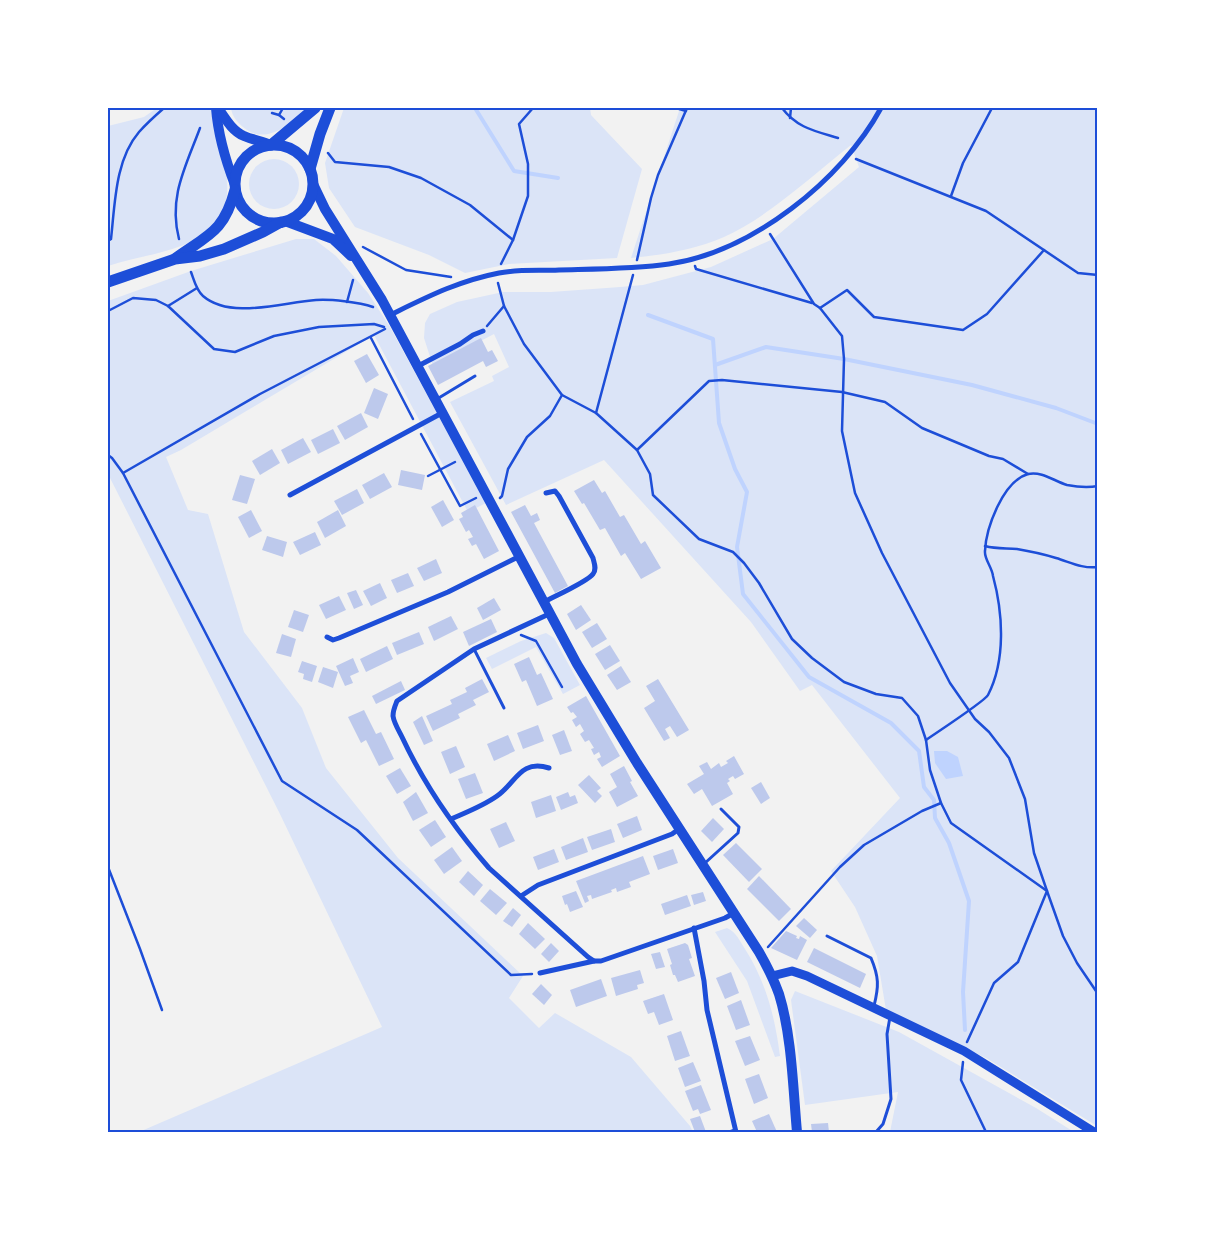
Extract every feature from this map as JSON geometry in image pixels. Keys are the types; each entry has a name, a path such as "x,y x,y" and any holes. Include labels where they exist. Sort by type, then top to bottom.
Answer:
{"highway":[{"path":"271,145 315,108"},
{"path":"310,169 330,108"},
{"path":"108,282 174,259 208,238 221,224 231,206 238,170 248,155 262,147 278,145 292,149 310,169 313,184 310,198 306,206 296,216 224,249 200,256 174,259"},
{"path":"235,187 241,204 250,214 268,222 283,222"}],"main road":[{"path":"217,108 235,131 271,145"},
{"path":"217,108 218,130 235,187"},
{"path":"313,184 325,209 357,262 376,289 518,557 607,716 760,952 772,976 784,1012 797,1132"},
{"path":"283,222 310,230 333,240 357,262"}],"street":[{"path":"390,315 453,285 498,274 670,264 706,255 737,242 802,202 832,174 859,143 881,108"},
{"path":"418,367 483,331"},
{"path":"290,496 442,413"},
{"path":"543,602 582,582 593,574 596,568 593,558 559,496 555,491 546,493"},
{"path":"327,638 333,640 339,638 448,592 518,557"},
{"path":"549,614 474,649 397,701 393,717 426,783 489,868 594,961"},
{"path":"451,819 484,804 500,794 520,772 532,767 544,766 549,768"},
{"path":"521,896 538,885 672,834 679,829"},
{"path":"540,973 601,961 734,913"},
{"path":"694,928 704,981 707,1010 736,1131"},
{"path":"772,976 792,971 874,1007 964,1051 1094,1132"}],"lane":[{"path":"435,400 475,376"},
{"path":"474,649 504,708"},
{"path":"703,865 738,833 739,827 721,809"},
{"path":"827,936 871,958 875,967 878,987 874,1007"},
{"path":"876,1132 883,1124 892,1099 887,1034 891,1016"},
{"path":"729,1132 736,1131"}],"path":[{"path":"108,241 111,239 121,168 128,150 139,132 164,108"},
{"path":"279,115 282,108"},
{"path":"533,108 518,124 528,164 528,196 498,274 504,306 524,344 562,394 596,413 638,450 650,474 654,495 699,539 733,552 744,563 759,583 792,639 812,658 844,682 876,694 902,698 918,716 926,740 930,770 941,803 951,823 1046,892"},
{"path":"596,413 636,267 651,198 658,175 687,109 676,108"},
{"path":"782,108 790,119 805,127 838,138"},
{"path":"790,119 791,108"},
{"path":"950,196 963,163 992,108"},
{"path":"272,113 279,115 288,122"},
{"path":"179,238 175,215 176,199 200,128"},
{"path":"324,148 335,162 389,166 421,178 470,205 512,240"},
{"path":"847,156 986,211 1078,273 1089,276 1098,275"},
{"path":"765,226 814,304"},
{"path":"362,246 406,270 470,280"},
{"path":"820,308 847,290 874,317 963,330 987,314 1044,250"},
{"path":"694,258 696,269 814,304 820,308 842,336 844,359 842,431 855,493 882,553 950,683 974,719 989,732 1009,758 1025,799 1034,853 1046,892 1063,936 1077,963 1098,994"},
{"path":"191,272 202,296 216,304 237,308 266,307 317,300 346,302 370,306 376,309"},
{"path":"346,302 353,280"},
{"path":"168,306 197,288"},
{"path":"108,311 133,298 156,300 168,306 214,349 235,352 274,336 319,327 374,324 388,328 260,394 123,473"},
{"path":"483,331 504,306"},
{"path":"371,338 413,420"},
{"path":"638,450 709,380 722,380 842,392 885,402 922,428 989,456 1004,459 1028,474 1046,475 1074,486 1088,488 1098,486"},
{"path":"490,503 502,496 508,469 528,437 550,416 562,394"},
{"path":"421,433 460,506 478,497"},
{"path":"108,455 123,473 282,781 357,830 511,975 540,973"},
{"path":"428,476 459,460"},
{"path":"926,740 987,697 995,678 1001,647 1000,608 993,574 984,553 985,546 997,505 1016,481 1028,474"},
{"path":"985,546 995,549 1016,549 1089,568 1098,567"},
{"path":"512,631 536,641 562,687"},
{"path":"766,948 840,867 864,846 922,811 941,803"},
{"path":"108,867 162,1010"},
{"path":"986,1132 961,1080 964,1051 994,983 1018,962 1046,892"}],"shaded area":[{"path":"157,108 215,108 226,168 227,192 224,209 209,229 188,243 163,252 108,266 108,126 144,117"},
{"path":"231,108 309,108 278,131 260,135 252,133 241,125"},
{"path":"344,108 590,108 591,115 642,169 617,258 509,264 465,273 429,255 355,227 329,188 325,163"},
{"path":"680,108 1097,108 1097,1126 986,1058 886,1010 877,956 855,907 831,871 900,798 812,685 800,691 751,622 604,460 506,505 450,402 494,381 492,376 509,367 494,334 433,366 424,338 425,323 430,314 457,302 503,292 551,292 643,285 711,267 773,239 859,167 851,145 789,195 740,229 713,242 690,249 631,258"},
{"path":"269,159 279,159 292,166 299,179 299,189 292,202 279,209 269,209 260,205 253,198 249,189 249,179 253,170 260,163"},
{"path":"296,239 314,239 336,256 368,293 390,327 486,503 468,512 374,335 181,450 166,457 188,510 208,514 244,632 302,708 326,768 398,858 523,976 509,998 539,1028 555,1013 631,1057 690,1126 693,1132 139,1132 382,1027 279,812 108,474 108,301 191,271"},
{"path":"546,633 554,638 580,685 563,694 536,647 492,669 486,658 521,641"},
{"path":"727,928 739,940 759,974 772,1014 780,1056 775,1057 747,981 715,932"},
{"path":"795,991 899,1032 1036,1108 1074,1132 890,1132 898,1092 805,1105 791,1000"}],"water":[{"path":"934,751 947,751 958,757 963,776 946,779 935,763"}],"building":[{"path":"481,338 488,352 492,350 498,361 486,367 483,361 438,385 428,366"},
{"path":"367,354 379,375 366,383 354,361"},
{"path":"374,388 388,394 378,419 364,413"},
{"path":"361,413 368,427 345,440 337,426"},
{"path":"333,429 340,443 318,454 311,440"},
{"path":"303,438 311,452 288,464 281,450"},
{"path":"272,449 280,463 260,475 252,461"},
{"path":"401,470 425,475 422,490 398,485"},
{"path":"384,473 392,487 370,499 362,485"},
{"path":"240,475 255,479 247,504 232,500"},
{"path":"594,480 602,493 605,491 620,517 624,515 641,544 645,541 661,568 641,579 625,553 621,556 605,528 600,530 584,503 582,504 574,491"},
{"path":"357,489 364,503 342,515 334,501"},
{"path":"443,500 454,520 442,527 431,507"},
{"path":"475,505 499,551 484,559 476,544 472,546 468,539 473,537 469,530 466,532 459,519 463,517 461,513"},
{"path":"525,505 531,516 537,513 540,520 534,523 568,586 555,593 511,512"},
{"path":"251,510 262,531 249,538 238,517"},
{"path":"338,510 346,526 325,538 317,522"},
{"path":"315,532 321,545 300,555 293,542"},
{"path":"267,536 287,542 283,557 262,550"},
{"path":"436,559 442,573 424,581 417,568"},
{"path":"408,573 414,586 397,593 391,580"},
{"path":"380,583 387,598 371,606 363,591"},
{"path":"356,590 363,605 354,609 347,593"},
{"path":"339,596 346,610 326,619 319,605"},
{"path":"494,598 501,610 483,620 477,608"},
{"path":"581,605 591,620 576,630 567,614"},
{"path":"294,610 309,615 303,632 288,627"},
{"path":"451,616 458,629 434,641 428,627"},
{"path":"491,619 497,632 469,646 463,632"},
{"path":"597,623 607,639 592,648 582,632"},
{"path":"419,632 424,644 397,655 392,643"},
{"path":"282,634 296,639 291,657 276,653"},
{"path":"610,645 620,661 605,670 595,654"},
{"path":"387,646 393,659 366,672 360,659"},
{"path":"529,657 537,675 541,673 553,699 537,706 526,680 522,682 514,664"},
{"path":"353,658 359,672 350,676 353,683 345,686 336,666"},
{"path":"302,661 317,666 312,682 303,679 304,674 298,672"},
{"path":"621,666 631,682 617,690 607,675"},
{"path":"323,667 338,672 333,688 318,682"},
{"path":"482,679 489,692 473,700 476,705 458,714 460,718 433,731 426,716 452,704 450,700 467,692 465,688"},
{"path":"658,679 689,730 677,737 670,726 665,729 670,738 664,741 644,708 655,701 646,686"},
{"path":"401,681 405,690 376,704 372,696"},
{"path":"586,696 620,756 602,767 597,759 601,757 599,752 594,755 591,749 594,748 589,740 585,742 580,734 584,731 580,724 576,727 572,720 577,717 567,707"},
{"path":"364,710 376,734 381,732 394,759 379,766 366,740 361,743 348,717"},
{"path":"422,716 433,741 424,745 413,722"},
{"path":"538,725 544,741 523,749 517,733"},
{"path":"564,730 572,751 560,755 552,735"},
{"path":"508,735 515,751 494,761 487,744"},
{"path":"456,746 465,767 450,774 441,752"},
{"path":"734,756 744,774 735,779 733,776 728,779 730,781 727,783 733,794 712,806 702,789 694,794 687,784 704,774 699,766 707,762 711,769 719,763 721,767"},
{"path":"624,766 638,796 617,807 609,792 617,787 610,774"},
{"path":"400,768 411,786 397,794 386,776"},
{"path":"475,773 483,793 466,799 458,779"},
{"path":"589,775 601,788 597,791 602,796 595,803 578,785"},
{"path":"761,782 770,798 761,804 751,788"},
{"path":"416,792 428,813 413,821 403,802"},
{"path":"568,792 570,797 575,795 578,803 561,810 556,797"},
{"path":"551,795 556,811 536,818 531,802"},
{"path":"637,816 642,830 623,838 617,824"},
{"path":"713,818 724,829 712,842 701,831"},
{"path":"435,820 446,837 431,847 419,830"},
{"path":"506,822 515,841 499,848 490,829"},
{"path":"611,829 615,842 592,850 587,837"},
{"path":"583,838 588,852 566,860 561,847"},
{"path":"736,843 762,869 749,882 723,855"},
{"path":"452,847 462,861 444,874 434,860"},
{"path":"554,849 559,862 538,870 533,857"},
{"path":"673,849 678,863 658,870 653,856"},
{"path":"643,856 650,874 629,882 631,887 617,892 616,888 611,890 612,892 592,899 591,895 587,896 589,901 585,903 576,881"},
{"path":"468,871 483,885 474,896 459,882"},
{"path":"759,876 791,909 779,921 747,889"},
{"path":"490,889 507,903 496,915 480,901"},
{"path":"576,891 583,907 570,912 562,896"},
{"path":"703,892 706,901 694,905 691,895"},
{"path":"687,895 691,906 665,915 661,904"},
{"path":"513,908 521,915 512,927 503,921"},
{"path":"804,918 817,930 810,938 796,926"},
{"path":"528,923 545,939 535,949 519,934"},
{"path":"786,931 797,936 796,938 799,939 800,936 807,940 797,960 771,948"},
{"path":"551,943 559,951 549,962 541,954"},
{"path":"685,943 688,945 692,958 689,959 695,976 678,982 675,975 673,975 667,949"},
{"path":"814,948 866,974 860,988 807,962"},
{"path":"660,952 665,967 656,969 651,954"},
{"path":"640,970 644,983 637,985 638,989 616,996 611,978"},
{"path":"731,972 739,993 725,999 716,978"},
{"path":"601,979 607,996 576,1007 570,990"},
{"path":"541,984 552,995 544,1005 532,994"},
{"path":"664,994 673,1020 659,1025 654,1012 648,1014 643,1001"},
{"path":"741,1000 750,1025 736,1030 727,1006"},
{"path":"681,1031 690,1056 675,1061 667,1036"},
{"path":"750,1036 760,1060 745,1066 735,1041"},
{"path":"693,1062 701,1081 685,1087 678,1068"},
{"path":"759,1074 768,1098 754,1104 745,1079"},
{"path":"701,1085 711,1110 700,1114 698,1109 693,1111 685,1091"},
{"path":"769,1114 777,1132 757,1132 752,1121"},
{"path":"700,1116 706,1132 695,1132 690,1119"},
{"path":"828,1123 829,1132 812,1132 811,1124"}],"waterway":[{"path":"475,108 514,171 558,178"},
{"path":"648,315 713,339 719,423 735,469 747,492 737,547 743,594 809,677 891,723 919,751 924,787 934,800 935,818 949,843 969,901 963,992 965,1030"},
{"path":"715,365 766,347 844,359 972,385 1056,408 1098,424"}]}
